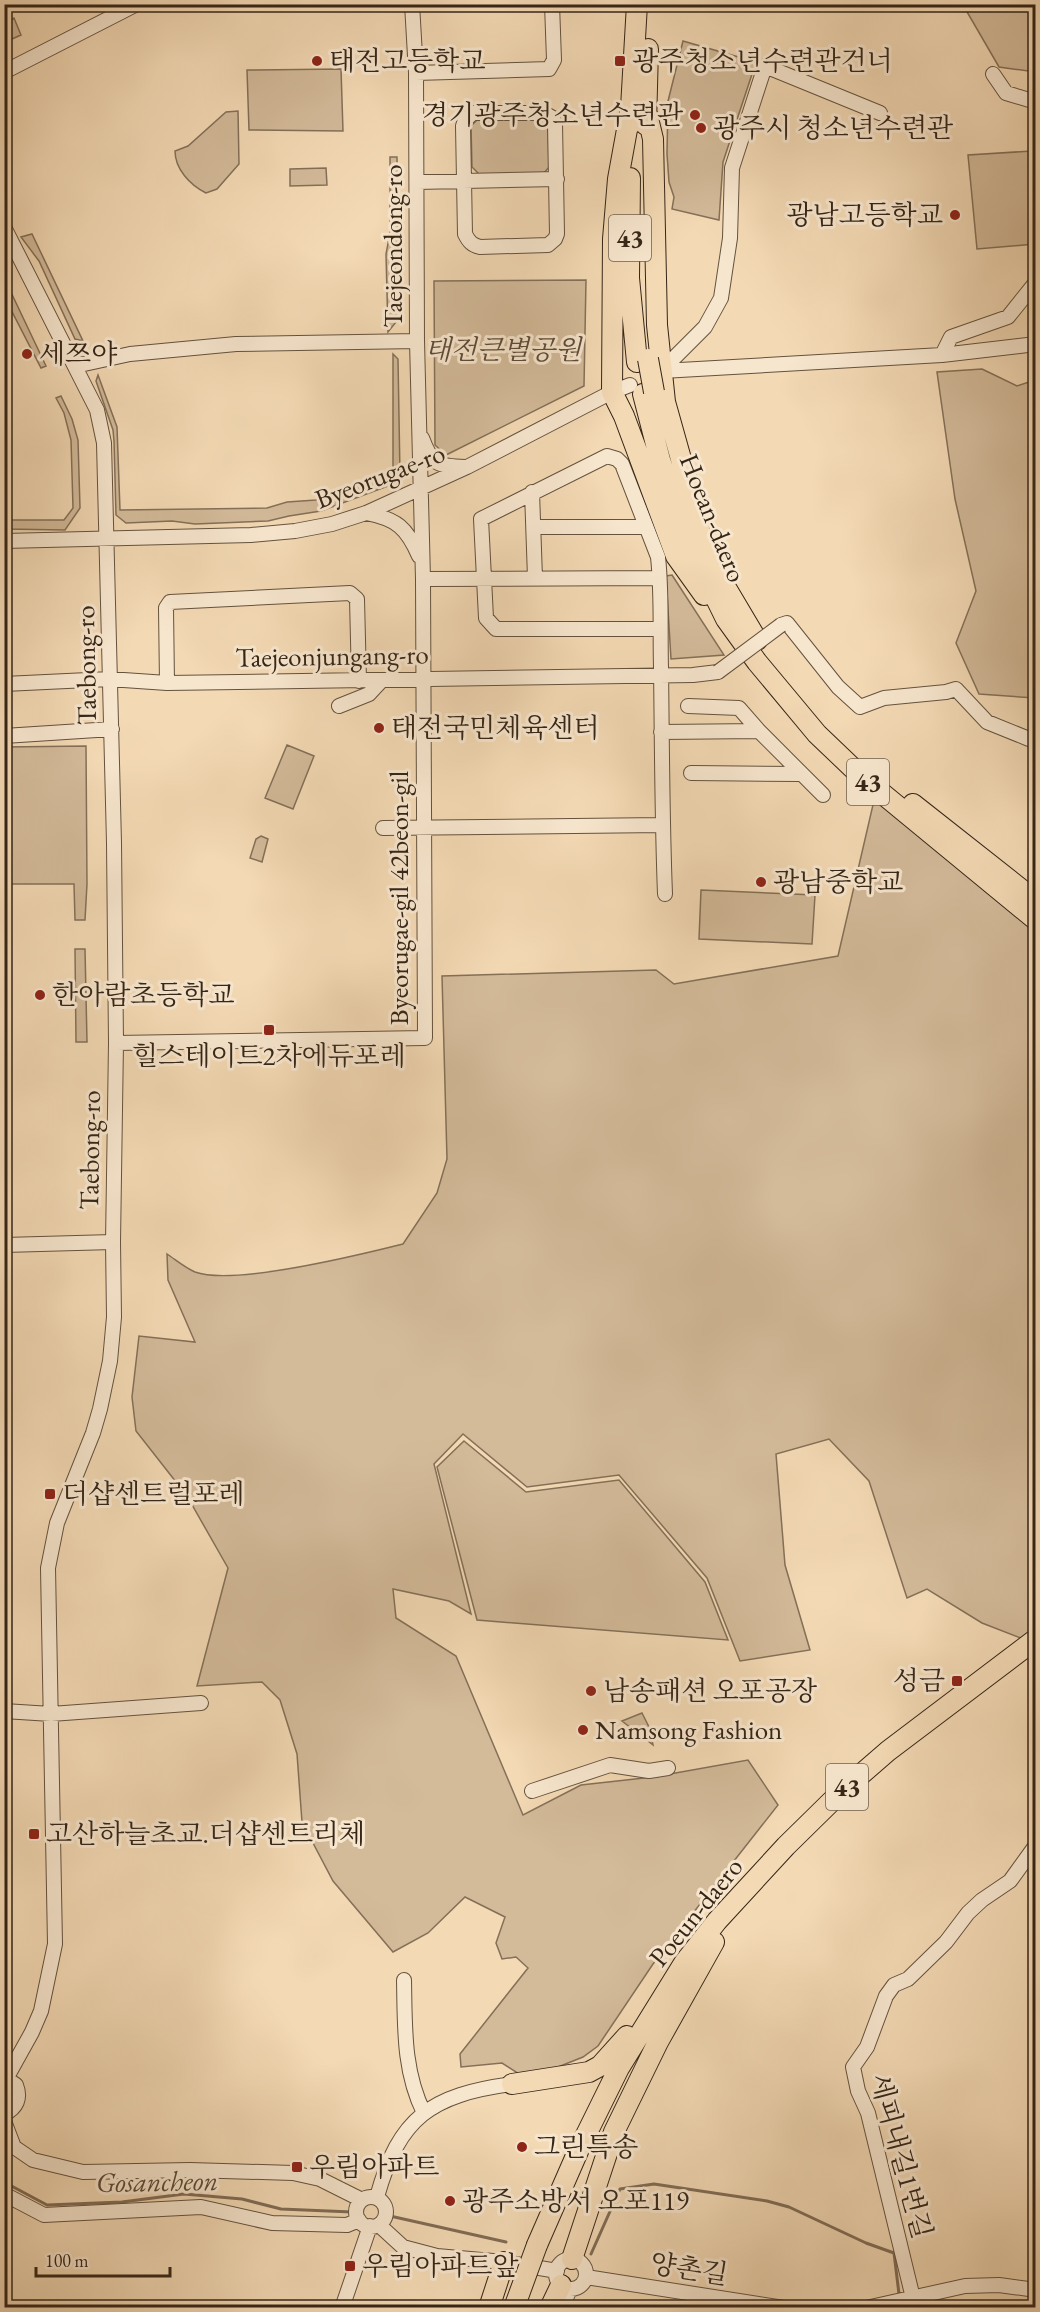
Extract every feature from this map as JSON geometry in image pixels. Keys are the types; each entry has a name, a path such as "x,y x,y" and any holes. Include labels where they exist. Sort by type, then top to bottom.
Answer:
{"highway":[{"name":"Hoean-daero","path":"637,4 635,63 642,176 640,251 643,379 697,528 736,620 779,690 824,741 927,832 1035,920"},
{"name":"Hoean-daero","path":"639,113 648,4"},
{"path":"639,113 618,179 613,239 643,379 624,416 676,556 707,600 736,620"},
{"name":"Hoean-daero","path":"736,620 784,679 873,773 1035,901"},
{"name":"Poeun-daero","path":"543,2246 579,2149 619,2068 684,1963 786,1846 843,1790 906,1737 1035,1639"},
{"name":"Poeun-daero","path":"514,2307 598,2133 650,2037 690,1973 714,1942 741,1909 796,1851 876,1774 1035,1653"},
{"path":"550,2307 565,2276 614,2132 658,2042 714,1942"},
{"path":"512,2084 576,2076 600,2066 634,2028 658,1990 684,1963"},
{"name":"43","path":"525,2307 543,2246"},
{"path":"489,2307 504,2262"}],"street":[{"path":"4,72 137,4"},
{"name":"Taejeondong-ro","path":"412,4 416,73 420,488"},
{"path":"416,73 549,69 554,60 552,4"},
{"path":"643,379 705,327 721,298 730,238 732,168 765,66 880,114"},
{"path":"993,74 1006,93 1035,102"},
{"path":"473,114 549,114 555,124 557,179 557,234 552,243 548,246 480,247 473,245 465,234 463,126 465,120 473,114"},
{"path":"417,182 557,179"},
{"name":"Taebong-ro","path":"4,227 97,410 104,443 112,729 116,1043 114,1317 106,1386 93,1433 57,1523 48,1568 55,1944 41,2011 32,2032 5,2077"},
{"path":"942,355 951,337 1008,317 1035,282"},
{"path":"75,366 130,354 236,344 417,341"},
{"path":"643,379 942,355 1035,344"},
{"name":"Byeorugae-ro","path":"4,541 274,533 332,524 366,513 467,467 643,379"},
{"path":"418,428 434,462 444,466 467,467"},
{"path":"660,629 496,629 486,618 481,519 607,456 617,459 622,464 658,557 658,578 660,629 661,675 662,825 665,894"},
{"name":"Byeorugae-gil 42beon-gil","path":"116,1043 425,1038 422,828 424,679 420,488"},
{"path":"532,492 535,578"},
{"path":"366,513 392,521 407,531 422,564"},
{"path":"534,527 645,526"},
{"path":"423,579 658,578"},
{"path":"167,683 166,608 170,602 350,593 357,599 359,681"},
{"name":"Taejeonjungang-ro","path":"4,684 109,679 167,683 359,681 718,672 781,625 787,623 838,687 860,707 884,698 956,689 987,722 1035,740"},
{"path":"339,706 369,694 382,680"},
{"path":"688,706 739,708 800,774 823,795"},
{"path":"4,736 112,729"},
{"path":"661,732 759,731"},
{"path":"691,773 800,774"},
{"path":"383,828 662,825"},
{"path":"4,1245 113,1242"},
{"path":"4,1711 51,1714 201,1704"},
{"path":"532,1791 610,1765 649,1771 668,1768"},
{"name":"세피내길1번길","path":"913,2298 868,2113 858,2091 853,2067 867,2047 886,1996 894,1985 908,1979 946,1942 969,1912 1010,1881 1035,1845"},
{"path":"404,1980 405,2048 411,2080 424,2113"},
{"path":"4,2114 13,2109 18,2098 16,2085 5,2077"},
{"path":"377,2198 384,2173 398,2141 424,2113 458,2094 480,2088 512,2084"},
{"path":"4,2121 14,2147 33,2160 82,2172 190,2170 293,2173 320,2179 362,2199"},
{"path":"4,2194 44,2215 201,2207 272,2223 347,2225 369,2224 386,2212 384,2203 377,2198 362,2199 357,2208 369,2224 403,2247 461,2259 504,2262 565,2276 579,2288 586,2277 584,2266 581,2263 565,2276 562,2307"},
{"path":"342,2307 369,2224"},
{"name":"양촌길","path":"586,2277 784,2307"},
{"path":"866,2307 980,2285 1035,2290"}],"green space":[{"path":"963,5 1035,5 1035,72 999,67"},
{"path":"14,18 21,35 5,42 5,22"},
{"name":"광주시 청소년수련관","path":"683,41 756,62 723,162 719,220 672,209 674,197 669,182 667,154 668,101"},
{"path":"341,69 343,131 249,130 247,70"},
{"path":"238,111 239,164 217,189 206,193 184,176 175,151 188,146 226,112"},
{"path":"543,118 548,124 549,167 544,173 479,174 472,167 471,126 477,120"},
{"path":"1032,151 1035,244 977,249 968,155"},
{"path":"390,157 397,157 398,234 395,255 396,322 388,332 386,254 390,233"},
{"path":"326,168 327,185 290,186 290,169"},
{"path":"32,234 83,341 75,339 39,261 21,237"},
{"path":"4,272 8,286 46,366 41,368 5,298"},
{"name":"태전큰별공원","path":"586,280 584,386 446,455 435,445 434,281"},
{"path":"393,354 398,359 400,475 393,484 321,511 268,521 195,524 172,521 126,523 116,515 113,430 96,381 98,375 117,427 120,510 267,508 287,502 316,500 393,471"},
{"path":"982,369 1017,386 1035,380 1035,698 979,694 956,643 976,591 955,499 937,372"},
{"path":"61,396 72,419 78,440 80,508 65,530 5,529 5,520 64,520 73,508 71,440 64,413 56,398"},
{"path":"672,575 724,655 671,659 666,576"},
{"path":"287,745 314,756 293,809 265,798"},
{"path":"86,746 85,920 75,920 74,884 5,884 4,747"},
{"path":"875,796 1035,930 1035,1629 1023,1639 982,1623 927,1589 907,1598 869,1481 829,1439 776,1454 785,1565 810,1650 740,1661 707,1578 619,1475 527,1487 463,1434 434,1464 471,1614 449,1601 393,1589 396,1618 456,1656 523,1815 581,1785 653,1777 748,1760 778,1805 653,1964 598,2046 583,2057 548,2071 519,2074 502,2063 461,2067 460,2054 528,1968 516,1957 502,1959 496,1943 505,1917 465,1897 428,1933 393,1952 333,1881 302,1822 297,1754 280,1700 262,1682 197,1686 228,1568 187,1496 136,1431 132,1397 139,1336 195,1342 168,1280 167,1254 195,1272 237,1275 297,1267 403,1244 437,1193 447,1159 442,976 656,970 674,984 838,956"},
{"path":"261,836 268,839 262,862 250,858 256,839"},
{"path":"701,890 815,895 812,944 699,939"},
{"path":"75,949 85,949 87,1042 76,1042"},
{"path":"464,1441 526,1492 619,1480 705,1582 728,1640 477,1620 437,1467"},
{"path":"642,1713 649,1727 653,1745 622,1721"}],"waterway":[{"name":"Gosancheon","path":"4,2182 47,2205 122,2202 184,2194 242,2199 281,2209 352,2212"},
{"name":"Gosancheon","path":"591,2254 620,2189 654,2184 767,2201 789,2207 866,2243 894,2253 899,2294"},
{"name":"Gosancheon","path":"390,2216 506,2242"}],"place":[{"name":"태전고등학교","path":"317,61"},
{"name":"광주청소년수련관건너","path":"620,61"},
{"name":"경기광주청소년수련관","path":"695,115"},
{"name":"광주시 청소년수련관","path":"701,128"},
{"name":"광남고등학교","path":"955,215"},
{"name":"세쯔야","path":"27,354"},
{"name":"태전국민체육센터","path":"379,728"},
{"name":"광남중학교","path":"761,882"},
{"name":"한아람초등학교","path":"40,995"},
{"name":"힐스테이트2차에듀포레","path":"269,1030"},
{"name":"더샵센트럴포레","path":"50,1494"},
{"name":"성금","path":"957,1681"},
{"name":"남송패션 오포공장","path":"591,1691"},
{"name":"Namsong Fashion","path":"583,1730"},
{"name":"고산하늘초교.더샵센트리체","path":"34,1834"},
{"name":"그린특송","path":"522,2147"},
{"name":"우림아파트","path":"297,2167"},
{"name":"광주소방서 오포119","path":"450,2201"},
{"name":"우림아파트앞","path":"350,2266"}]}
